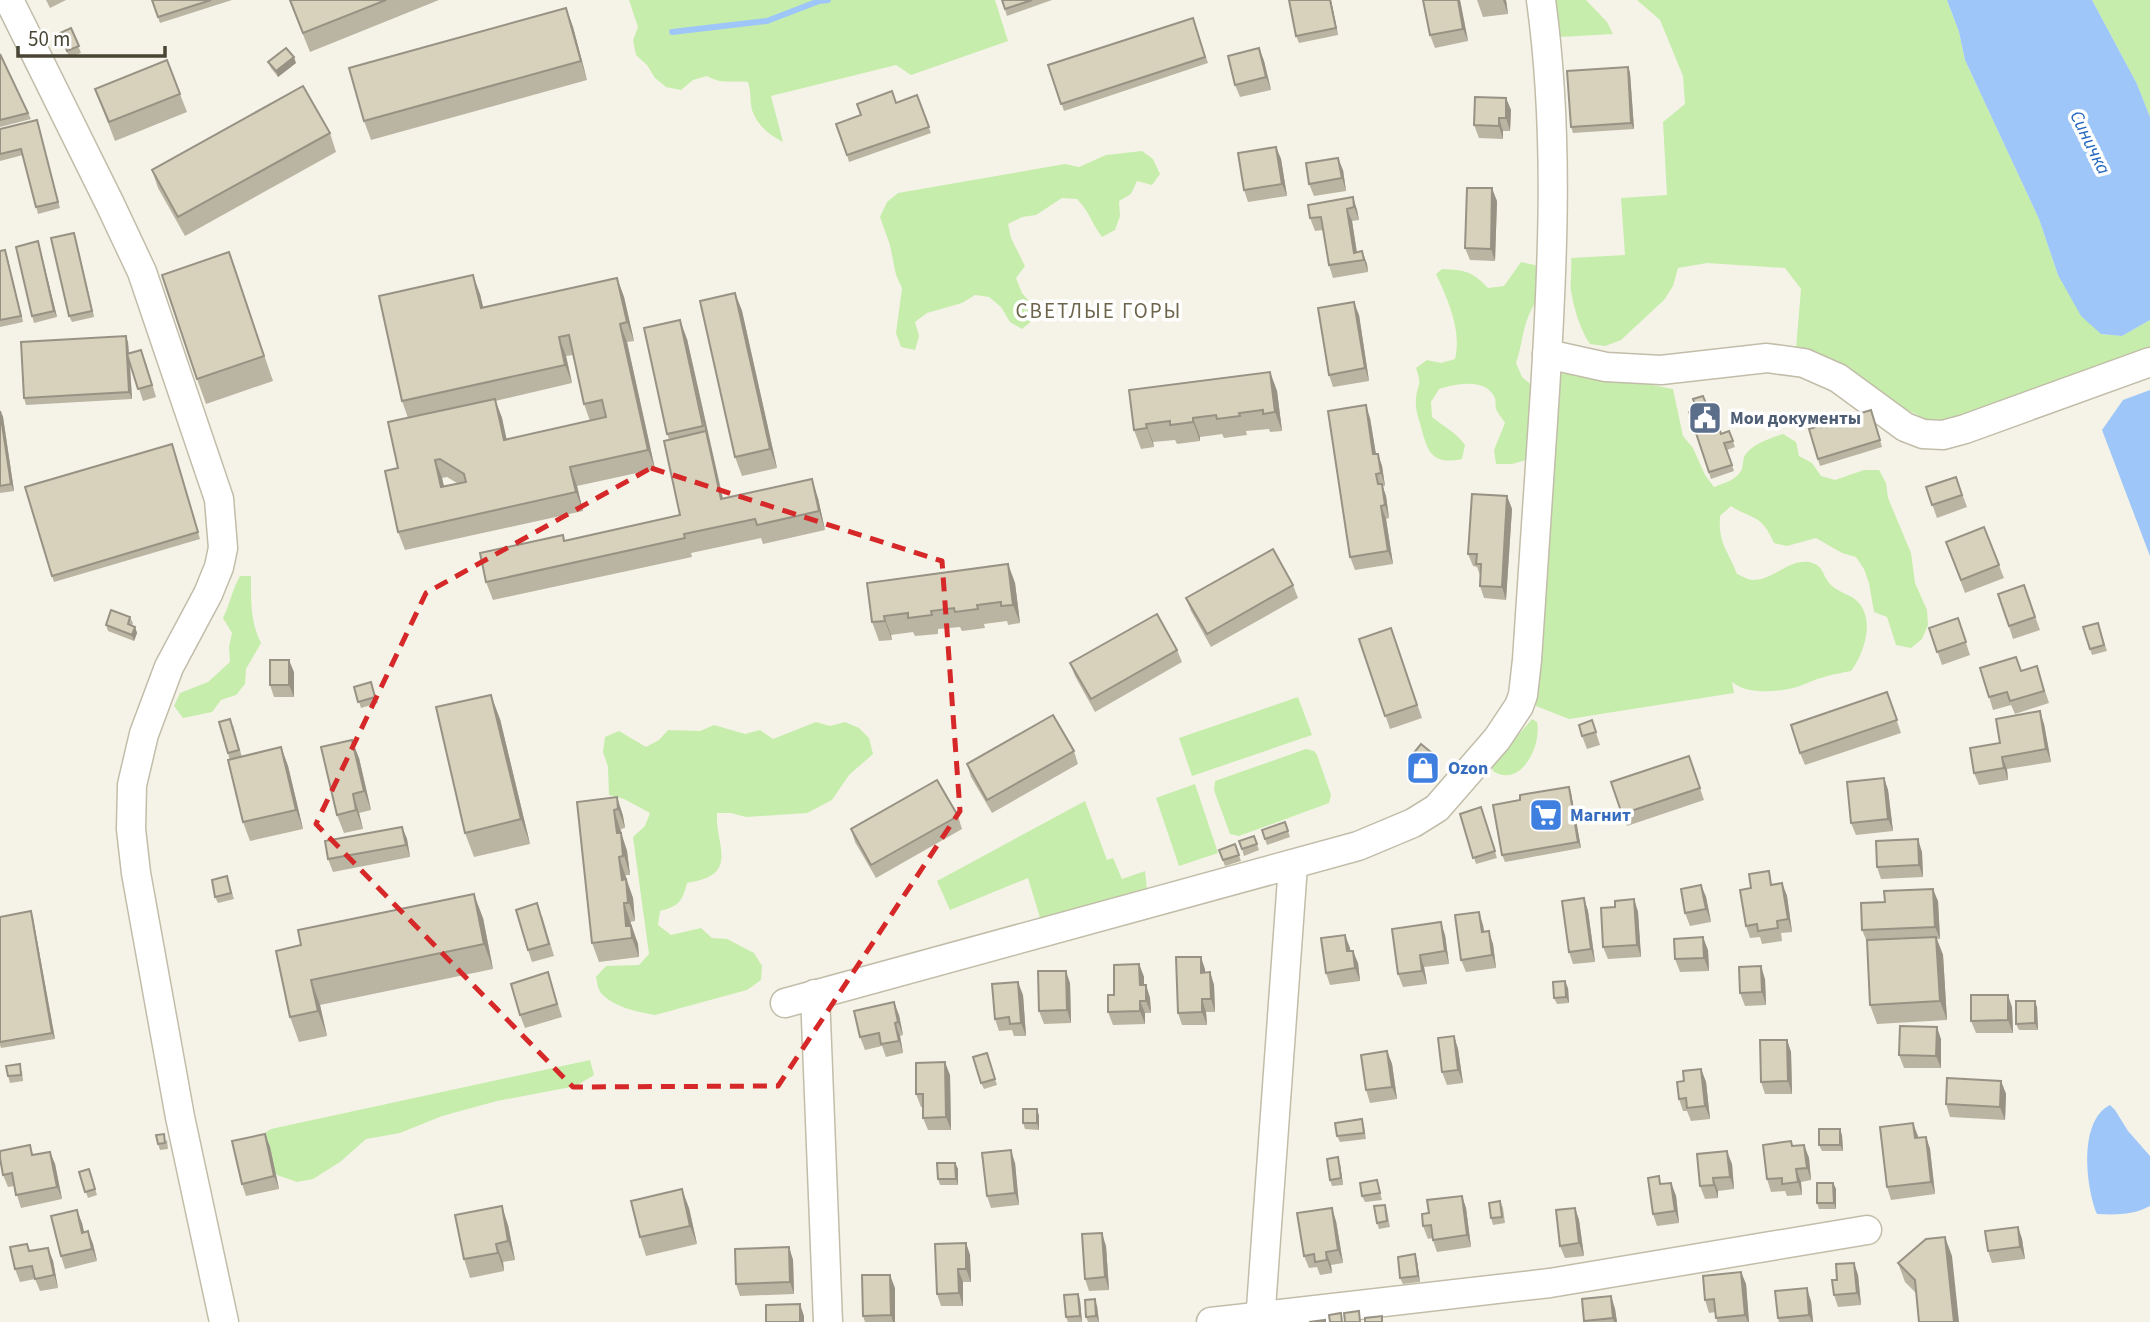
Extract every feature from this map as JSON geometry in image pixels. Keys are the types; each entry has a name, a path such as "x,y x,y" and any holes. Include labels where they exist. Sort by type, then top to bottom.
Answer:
{"street":[{"path":"9,0 142,272 219,499 223,548 219,568 169,667 144,734 132,785 131,829 138,888 180,1117 223,1322"},
{"path":"785,1003 1358,846 1413,824 1432,812 1497,739 1519,706 1523,695 1552,274 1554,181 1548,50 1541,0"},
{"path":"1547,354 1606,367 1661,370 1767,358 1804,363 1838,378 1905,428 1923,434 1943,435 2150,362"},
{"path":"1260,1319 1293,865"},
{"path":"815,994 828,1322"},
{"path":"1211,1322 1260,1319 1550,1283 1867,1230"}],"highlighted area":[{"path":"651,468 942,561 960,811 778,1086 573,1087 316,824 426,593"}],"green space":[{"path":"629,0 995,0 1008,41 911,75 896,65 771,96 783,142 768,133 757,120 752,110 748,82 723,81 707,76 693,80 681,90 666,87 655,78 647,65 636,55 633,40 638,27"},
{"path":"1550,0 1586,0 1607,22 1613,34 1560,37 1554,31"},
{"path":"1637,0 1947,0 1959,32 1965,60 2039,219 2058,275 2101,334 2122,336 2150,320 2150,351 1952,421 1925,419 1902,407 1829,357 1796,349 1801,289 1785,268 1707,263 1678,268 1673,286 1664,300 1621,340 1605,346 1590,344 1580,325 1572,298 1571,258 1625,255 1621,198 1667,195 1663,122 1685,104 1683,76 1660,20"},
{"path":"2092,0 2150,0 2150,117 2137,84"},
{"path":"1142,151 1153,159 1160,174 1152,185 1137,181 1131,194 1119,201 1120,216 1115,230 1102,237 1077,199 1062,198 1036,215 1022,217 1008,224 1011,238 1025,266 1016,278 1022,293 1032,305 1033,320 1022,329 1010,322 1001,307 989,297 975,295 962,303 927,313 915,322 919,336 915,350 901,347 896,333 902,288 880,217 887,202 898,193 1065,164 1079,167 1106,155"},
{"path":"1521,262 1535,265 1541,281 1540,293 1525,325 1516,363 1522,377 1533,386 1526,460 1512,464 1496,464 1494,450 1505,423 1496,409 1491,391 1470,384 1439,389 1431,402 1432,417 1465,445 1462,459 1438,458 1426,444 1416,404 1419,382 1416,368 1427,360 1441,363 1455,359 1457,348 1455,326 1436,274 1442,269 1462,271 1477,278 1488,288 1504,286"},
{"path":"1562,373 1609,377 1673,389 1683,436 1693,448 1705,475 1714,487 1737,476 1742,469 1744,457 1751,448 1783,434 1796,442 1799,456 1812,463 1821,476 1835,480 1864,470 1879,470 1911,553 1915,583 1927,610 1928,625 1922,639 1911,648 1896,645 1887,617 1874,612 1869,583 1856,557 1842,553 1816,538 1787,546 1774,543 1757,519 1731,506 1720,516 1720,526 1722,540 1737,574 1751,580 1760,579 1795,564 1814,563 1833,587 1857,601 1863,608 1866,636 1864,646 1851,671 1797,687 1772,691 1754,691 1732,682 1734,693 1569,719 1536,706 1543,648 1558,381"},
{"path":"240,576 251,576 253,618 261,643 246,669 245,684 236,695 221,700 212,712 183,718 174,706 180,693 208,682 230,662 232,633 223,618"},
{"path":"1298,697 1312,735 1192,776 1179,738"},
{"path":"1532,719 1537,722 1538,731 1533,752 1527,762 1512,774 1503,775 1493,771 1492,766"},
{"path":"816,722 830,726 845,722 859,728 869,738 873,754 849,775 832,800 807,813 746,817 717,813 722,857 720,866 704,879 687,883 679,902 660,911 658,925 671,935 701,928 712,938 727,939 754,953 762,966 761,980 747,990 655,1015 626,1008 606,998 600,991 596,977 606,966 639,965 649,954 633,837 645,826 650,813 624,799 609,795 608,767 603,752 605,737 619,731 646,747 659,740 668,730 700,731 714,725 745,734 760,730 773,739"},
{"path":"1306,749 1317,755 1331,795 1329,803 1239,836 1230,834 1214,790 1215,781"},
{"path":"1195,784 1218,853 1179,866 1156,798"},
{"path":"1085,801 1107,860 1113,858 1122,879 1145,871 1147,890 1041,921 1028,878 950,910 937,881"},
{"path":"590,1060 594,1075 576,1086 497,1101 442,1116 400,1133 366,1139 340,1162 313,1179 297,1182 277,1175 255,1139 271,1129"}],"water":[{"name":"Синичка","path":"1947,0 2092,0 2137,84 2150,117 2150,320 2122,336 2101,334 2081,316 2058,275 2039,219 1965,60 1959,32"},
{"path":"2150,390 2150,556 2102,430 2123,400"},
{"path":"2110,1105 2150,1156 2150,1206 2124,1214 2097,1214 2090,1188 2087,1155 2089,1139 2100,1113"}],"building":[{"path":"152,0 211,0 158,17"},
{"path":"290,0 386,0 303,33"},
{"path":"1002,0 1032,0 1005,9"},
{"path":"1289,0 1330,0 1336,28 1296,36"},
{"path":"1423,0 1458,0 1463,29 1430,35"},
{"path":"566,8 581,61 364,121 349,68"},
{"path":"1193,18 1205,57 1061,104 1048,65"},
{"path":"71,28 79,46 67,51 60,33"},
{"path":"286,48 294,57 276,71 268,62"},
{"path":"1259,48 1266,77 1235,85 1228,56"},
{"path":"0,54 28,113 0,120"},
{"path":"167,60 180,94 109,122 95,89"},
{"path":"1628,67 1631,123 1571,127 1567,71"},
{"path":"303,86 330,133 178,217 152,170"},
{"path":"892,91 896,103 917,95 929,127 847,155 836,124 861,115 857,104"},
{"path":"1475,97 1506,98 1506,118 1499,118 1499,126 1474,125"},
{"path":"37,120 58,202 36,207 21,149 0,154 0,129"},
{"path":"1276,147 1282,184 1244,190 1238,153"},
{"path":"1338,158 1342,178 1309,184 1306,163"},
{"path":"1467,188 1492,188 1491,249 1465,248"},
{"path":"1353,197 1354,207 1347,209 1354,253 1362,251 1364,260 1329,265 1321,217 1310,218 1308,205"},
{"path":"74,233 92,311 69,316 51,238"},
{"path":"38,241 54,311 32,316 16,247"},
{"path":"5,250 21,316 0,320 0,251"},
{"path":"229,252 264,356 197,379 162,275"},
{"path":"473,275 481,308 617,278 627,322 620,324 648,450 570,467 576,492 398,532 385,471 398,468 388,422 495,399 504,440 606,417 602,400 584,404 569,335 559,337 565,365 402,401 379,296","holes":["440,459 464,474 466,482 441,487 435,460"]},
{"path":"735,293 770,449 735,457 700,301"},
{"path":"1354,302 1365,368 1329,375 1318,308"},
{"path":"680,320 703,426 667,434 644,328"},
{"path":"126,336 129,392 24,398 21,342"},
{"path":"141,350 152,385 138,389 127,354"},
{"path":"1270,372 1275,412 1263,414 1263,410 1217,419 1216,415 1170,425 1170,421 1146,424 1147,428 1134,430 1129,390"},
{"path":"1703,396 1707,406 1711,404 1721,434 1729,431 1733,441 1724,443 1732,465 1709,472 1689,412 1697,410 1693,399"},
{"path":"1366,405 1373,454 1378,454 1381,473 1376,474 1378,484 1382,484 1385,505 1381,506 1388,551 1350,557 1328,411"},
{"path":"1871,410 1880,440 1818,459 1809,429"},
{"path":"0,411 11,484 0,486"},
{"path":"706,431 721,499 812,479 819,511 757,525 755,519 684,534 685,538 486,582 480,553 563,535 564,541 680,515 664,441"},
{"path":"172,444 198,532 52,576 25,487"},
{"path":"1956,477 1962,495 1932,505 1926,487"},
{"path":"1472,494 1507,496 1502,587 1480,586 1481,564 1476,564 1477,554 1468,554"},
{"path":"1984,527 1999,565 1961,580 1946,542"},
{"path":"1273,549 1293,585 1207,634 1186,598"},
{"path":"1008,564 1013,605 1001,606 1001,602 977,605 978,609 955,612 954,608 931,611 932,615 908,618 908,613 884,616 885,621 872,622 867,583"},
{"path":"2024,585 2035,617 2009,626 1998,594"},
{"path":"111,610 130,617 128,624 135,627 132,635 106,625"},
{"path":"1157,614 1177,650 1091,699 1070,663"},
{"path":"1958,618 1966,642 1937,652 1929,628"},
{"path":"2098,623 2104,645 2090,649 2083,627"},
{"path":"1391,628 1417,705 1385,716 1359,639"},
{"path":"2016,657 2021,671 2037,666 2044,691 2010,701 2007,692 1989,697 1980,668"},
{"path":"270,660 289,660 289,685 270,685"},
{"path":"371,682 375,697 358,702 354,687"},
{"path":"1887,692 1897,720 1800,753 1791,725"},
{"path":"491,695 521,819 465,833 436,707"},
{"path":"2040,711 2046,749 2002,757 2004,768 1974,773 1970,748 2000,743 1996,719"},
{"path":"1053,715 1074,751 987,800 967,764"},
{"path":"230,719 239,750 228,753 219,722"},
{"path":"1592,720 1596,732 1582,736 1579,725"},
{"path":"352,740 364,791 353,794 356,810 337,815 321,747"},
{"path":"1421,744 1433,754 1420,770 1408,760"},
{"path":"281,747 296,810 243,822 228,760"},
{"path":"1689,756 1700,788 1622,814 1611,782"},
{"path":"1884,778 1888,819 1851,823 1847,782"},
{"path":"937,780 958,816 871,865 851,829"},
{"path":"1569,787 1578,842 1502,855 1493,805 1520,800 1520,795"},
{"path":"617,797 618,809 614,810 617,833 621,833 623,856 619,857 622,880 626,879 626,926 631,926 632,938 592,943 577,802"},
{"path":"1481,807 1495,851 1473,858 1460,814"},
{"path":"1285,822 1288,831 1265,839 1262,830"},
{"path":"402,827 406,845 328,859 325,841"},
{"path":"1254,836 1257,844 1242,849 1239,841"},
{"path":"1918,839 1919,865 1877,867 1876,841"},
{"path":"1235,844 1239,855 1223,860 1219,850"},
{"path":"1769,871 1771,885 1782,883 1788,919 1777,921 1778,928 1758,931 1757,924 1746,926 1740,890 1751,888 1749,874"},
{"path":"227,876 231,893 215,897 212,880"},
{"path":"1701,885 1706,909 1685,913 1681,889"},
{"path":"1933,889 1935,927 1862,930 1861,903 1885,902 1884,891"},
{"path":"474,894 484,944 311,980 318,1011 290,1017 276,951 301,945 298,930"},
{"path":"1584,898 1591,949 1569,952 1562,901"},
{"path":"1634,899 1637,945 1603,947 1601,908 1615,907 1615,901"},
{"path":"537,903 549,944 528,950 516,910"},
{"path":"31,911 52,1033 0,1042 0,917"},
{"path":"1479,912 1482,932 1489,931 1492,955 1461,960 1455,915"},
{"path":"1441,922 1445,951 1420,955 1422,971 1398,974 1392,929"},
{"path":"1345,935 1347,951 1353,951 1355,968 1326,973 1321,938"},
{"path":"1703,937 1704,958 1675,959 1674,939"},
{"path":"1936,937 1940,1001 1870,1005 1867,940"},
{"path":"1176,957 1201,957 1201,973 1210,972 1211,999 1202,999 1202,1012 1178,1013"},
{"path":"1139,964 1140,985 1146,985 1146,1001 1140,1001 1140,1011 1108,1012 1108,995 1114,995 1114,965"},
{"path":"1761,966 1762,992 1740,993 1739,967"},
{"path":"1038,971 1066,971 1067,1010 1039,1011"},
{"path":"548,972 557,1004 520,1015 511,984"},
{"path":"1565,981 1566,997 1554,998 1553,982"},
{"path":"1018,982 1021,1023 1010,1024 1009,1017 995,1019 992,984"},
{"path":"1971,995 2008,995 2008,1020 1971,1021"},
{"path":"2016,1001 2035,1001 2035,1023 2016,1024"},
{"path":"894,1002 899,1041 881,1044 879,1033 860,1037 854,1011"},
{"path":"1900,1026 1937,1027 1936,1056 1899,1055"},
{"path":"1454,1036 1458,1070 1442,1072 1438,1038"},
{"path":"1760,1040 1787,1040 1788,1081 1761,1082"},
{"path":"1387,1051 1392,1087 1366,1090 1361,1055"},
{"path":"987,1053 995,1079 981,1083 973,1057"},
{"path":"945,1062 946,1117 923,1118 923,1094 916,1094 916,1063"},
{"path":"20,1064 21,1075 8,1076 6,1066"},
{"path":"1701,1069 1705,1106 1687,1108 1686,1098 1679,1099 1677,1082 1684,1081 1683,1071"},
{"path":"1947,1078 2001,1081 2000,1107 1946,1104"},
{"path":"1023,1109 1037,1109 1037,1123 1023,1123"},
{"path":"1362,1119 1364,1133 1337,1136 1335,1123"},
{"path":"1913,1123 1915,1138 1926,1137 1931,1182 1887,1187 1880,1127"},
{"path":"1819,1129 1840,1129 1840,1145 1819,1145"},
{"path":"164,1134 165,1143 158,1144 156,1135"},
{"path":"265,1134 274,1176 242,1184 232,1141"},
{"path":"1791,1141 1792,1146 1804,1145 1807,1168 1796,1169 1798,1182 1782,1184 1782,1178 1767,1179 1763,1145"},
{"path":"30,1145 32,1155 50,1152 57,1187 16,1195 12,1173 3,1175 0,1151"},
{"path":"1011,1150 1015,1193 987,1196 982,1153"},
{"path":"1727,1151 1730,1177 1713,1178 1714,1185 1700,1186 1697,1154"},
{"path":"1338,1157 1341,1178 1330,1180 1327,1159"},
{"path":"937,1163 955,1163 956,1179 938,1179"},
{"path":"89,1169 95,1189 85,1192 79,1172"},
{"path":"1659,1176 1660,1184 1671,1183 1675,1211 1653,1214 1648,1178"},
{"path":"1377,1180 1380,1193 1362,1196 1360,1183"},
{"path":"1817,1183 1833,1183 1834,1203 1817,1203"},
{"path":"682,1189 690,1226 640,1237 631,1201"},
{"path":"1462,1196 1467,1235 1433,1240 1431,1225 1423,1226 1422,1214 1429,1213 1427,1200"},
{"path":"1500,1201 1502,1217 1491,1218 1489,1203"},
{"path":"1385,1205 1387,1221 1377,1223 1374,1206"},
{"path":"502,1206 508,1241 496,1244 498,1253 464,1259 455,1215"},
{"path":"1332,1208 1338,1250 1326,1252 1327,1260 1315,1262 1314,1254 1304,1256 1297,1213"},
{"path":"1575,1208 1579,1243 1560,1246 1556,1210"},
{"path":"77,1210 82,1233 88,1231 92,1249 61,1256 51,1216"},
{"path":"2018,1227 2020,1247 1988,1251 1985,1231"},
{"path":"1102,1233 1105,1277 1085,1279 1082,1234"},
{"path":"1945,1237 1954,1322 1919,1322 1915,1280 1898,1263 1926,1239"},
{"path":"966,1243 966,1269 958,1269 959,1293 937,1294 935,1244"},
{"path":"27,1244 29,1251 48,1248 54,1275 35,1279 32,1266 15,1269 10,1247"},
{"path":"789,1247 790,1282 736,1284 735,1249"},
{"path":"1415,1254 1418,1276 1400,1278 1398,1257"},
{"path":"1854,1263 1857,1293 1834,1295 1832,1280 1837,1280 1836,1264"},
{"path":"1741,1272 1745,1315 1716,1318 1714,1299 1705,1300 1703,1276"},
{"path":"862,1275 890,1275 891,1315 863,1316"},
{"path":"1807,1288 1809,1315 1778,1318 1775,1291"},
{"path":"1078,1294 1080,1316 1066,1317 1064,1295"},
{"path":"1611,1296 1613,1318 1584,1321 1582,1299"},
{"path":"1095,1299 1096,1316 1086,1317 1085,1300"},
{"path":"800,1304 800,1322 766,1322 766,1305"},
{"path":"1359,1311 1360,1322 1345,1322 1344,1313"},
{"path":"1341,1313 1342,1322 1330,1322 1329,1315"},
{"path":"1382,1316 1382,1322 1365,1322 1365,1318"}],"waterway":[{"path":"672,32 767,21 828,0"}],"place":[{"name":"Мои документы","path":"1705,418"},
{"name":"Ozon","path":"1423,768"},
{"name":"Магнит","path":"1546,815"}],"district":[{"name":"СВЕТЛЫЕ ГОРЫ","path":"1099,311"}]}
